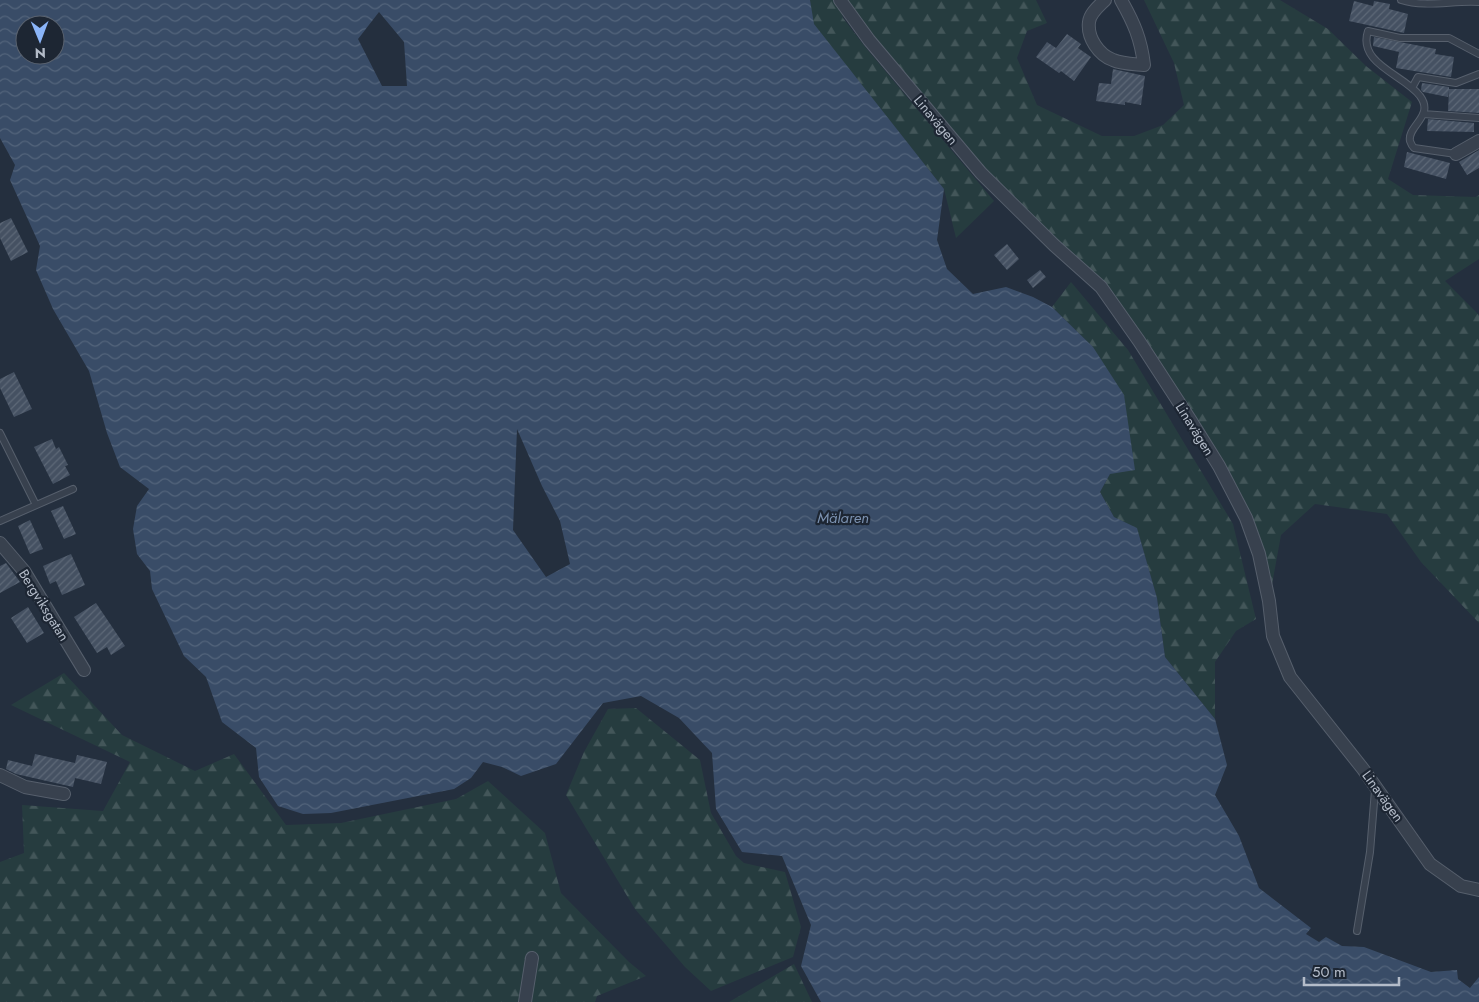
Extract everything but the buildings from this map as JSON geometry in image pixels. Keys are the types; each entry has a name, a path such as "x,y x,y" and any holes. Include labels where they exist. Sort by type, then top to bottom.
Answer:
{"street":[{"name":"Linavägen","path":"840,0 868,40 981,173 1054,245 1101,287 1139,341 1219,466 1246,518 1260,554 1269,601 1272,636 1290,677 1376,786 1430,864 1460,886 1479,890"},
{"path":"1105,0 1093,12 1089,22 1094,45 1102,55 1114,61 1144,65 1142,44 1136,28 1120,0"},
{"path":"1456,154 1479,141"},
{"name":"Bergviksgatan","path":"0,543 24,571 84,670"},
{"path":"0,775 25,787 64,794"},
{"path":"525,1002 532,958"}],"lane":[{"path":"1401,0 1411,3 1461,0 1479,2"},
{"path":"1456,154 1414,148 1410,140 1411,133 1423,117 1424,106 1421,96 1387,71 1370,53 1365,39 1368,31 1400,38 1449,38 1479,54"},
{"path":"1412,88 1418,77 1456,82 1479,74"},
{"path":"1423,114 1479,118"},
{"path":"0,432 36,505"},
{"path":"0,521 73,489"},
{"path":"1357,931 1370,852 1376,786"}],"green space":[{"path":"810,0 837,0 843,18 866,48 994,201 956,238 944,189 813,24"},
{"path":"840,0 1036,0 1047,23 1027,31 1017,58 1037,105 1102,136 1134,136 1163,125 1184,105 1174,63 1144,0 1280,0 1328,29 1366,66 1412,102 1388,179 1413,195 1476,197 1479,195 1479,259 1445,281 1479,315 1479,623 1421,562 1387,514 1315,504 1281,535 1269,601 1246,518 1101,287 981,173"},
{"path":"1071,282 1128,350 1233,524 1256,619 1236,631 1215,662 1215,719 1165,657 1157,598 1137,529 1114,517 1100,492 1110,474 1093,347 1052,307"},
{"path":"64,673 122,735 195,771 234,754 286,825 341,823 456,799 488,781 545,833 561,893 629,962 646,976 597,996 595,1002 0,1002 0,862 24,853 22,805 103,811 130,762 11,705"},
{"path":"636,708 700,760 711,813 736,856 744,863 785,872 801,927 793,957 711,991 685,967 635,909 566,795 584,752 608,709"},
{"path":"794,964 812,1002 729,1002"}],"water":[{"name":"Mälaren","path":"0,0 810,0 814,24 944,189 937,240 947,269 973,294 1006,287 1033,297 1052,307 1093,347 1124,395 1135,470 1110,474 1100,492 1114,517 1137,528 1157,598 1165,657 1215,719 1227,765 1215,795 1239,836 1259,888 1311,928 1306,934 1319,942 1326,937 1342,946 1364,947 1431,972 1457,970 1458,979 1470,988 1479,977 1479,1002 821,1002 801,966 811,925 782,856 742,852 716,809 712,753 679,718 641,696 603,703 556,764 521,776 502,767 483,762 471,778 454,789 331,813 303,814 278,806 259,777 256,748 222,722 206,677 184,656 152,589 150,571 137,554 133,529 137,506 149,489 120,467 107,433 89,371 53,309 36,270 40,246 10,180 15,165 0,138","holes":["379,12 404,42 407,86 382,86 358,39","517,429 560,521 570,564 546,577 513,530"]}]}
